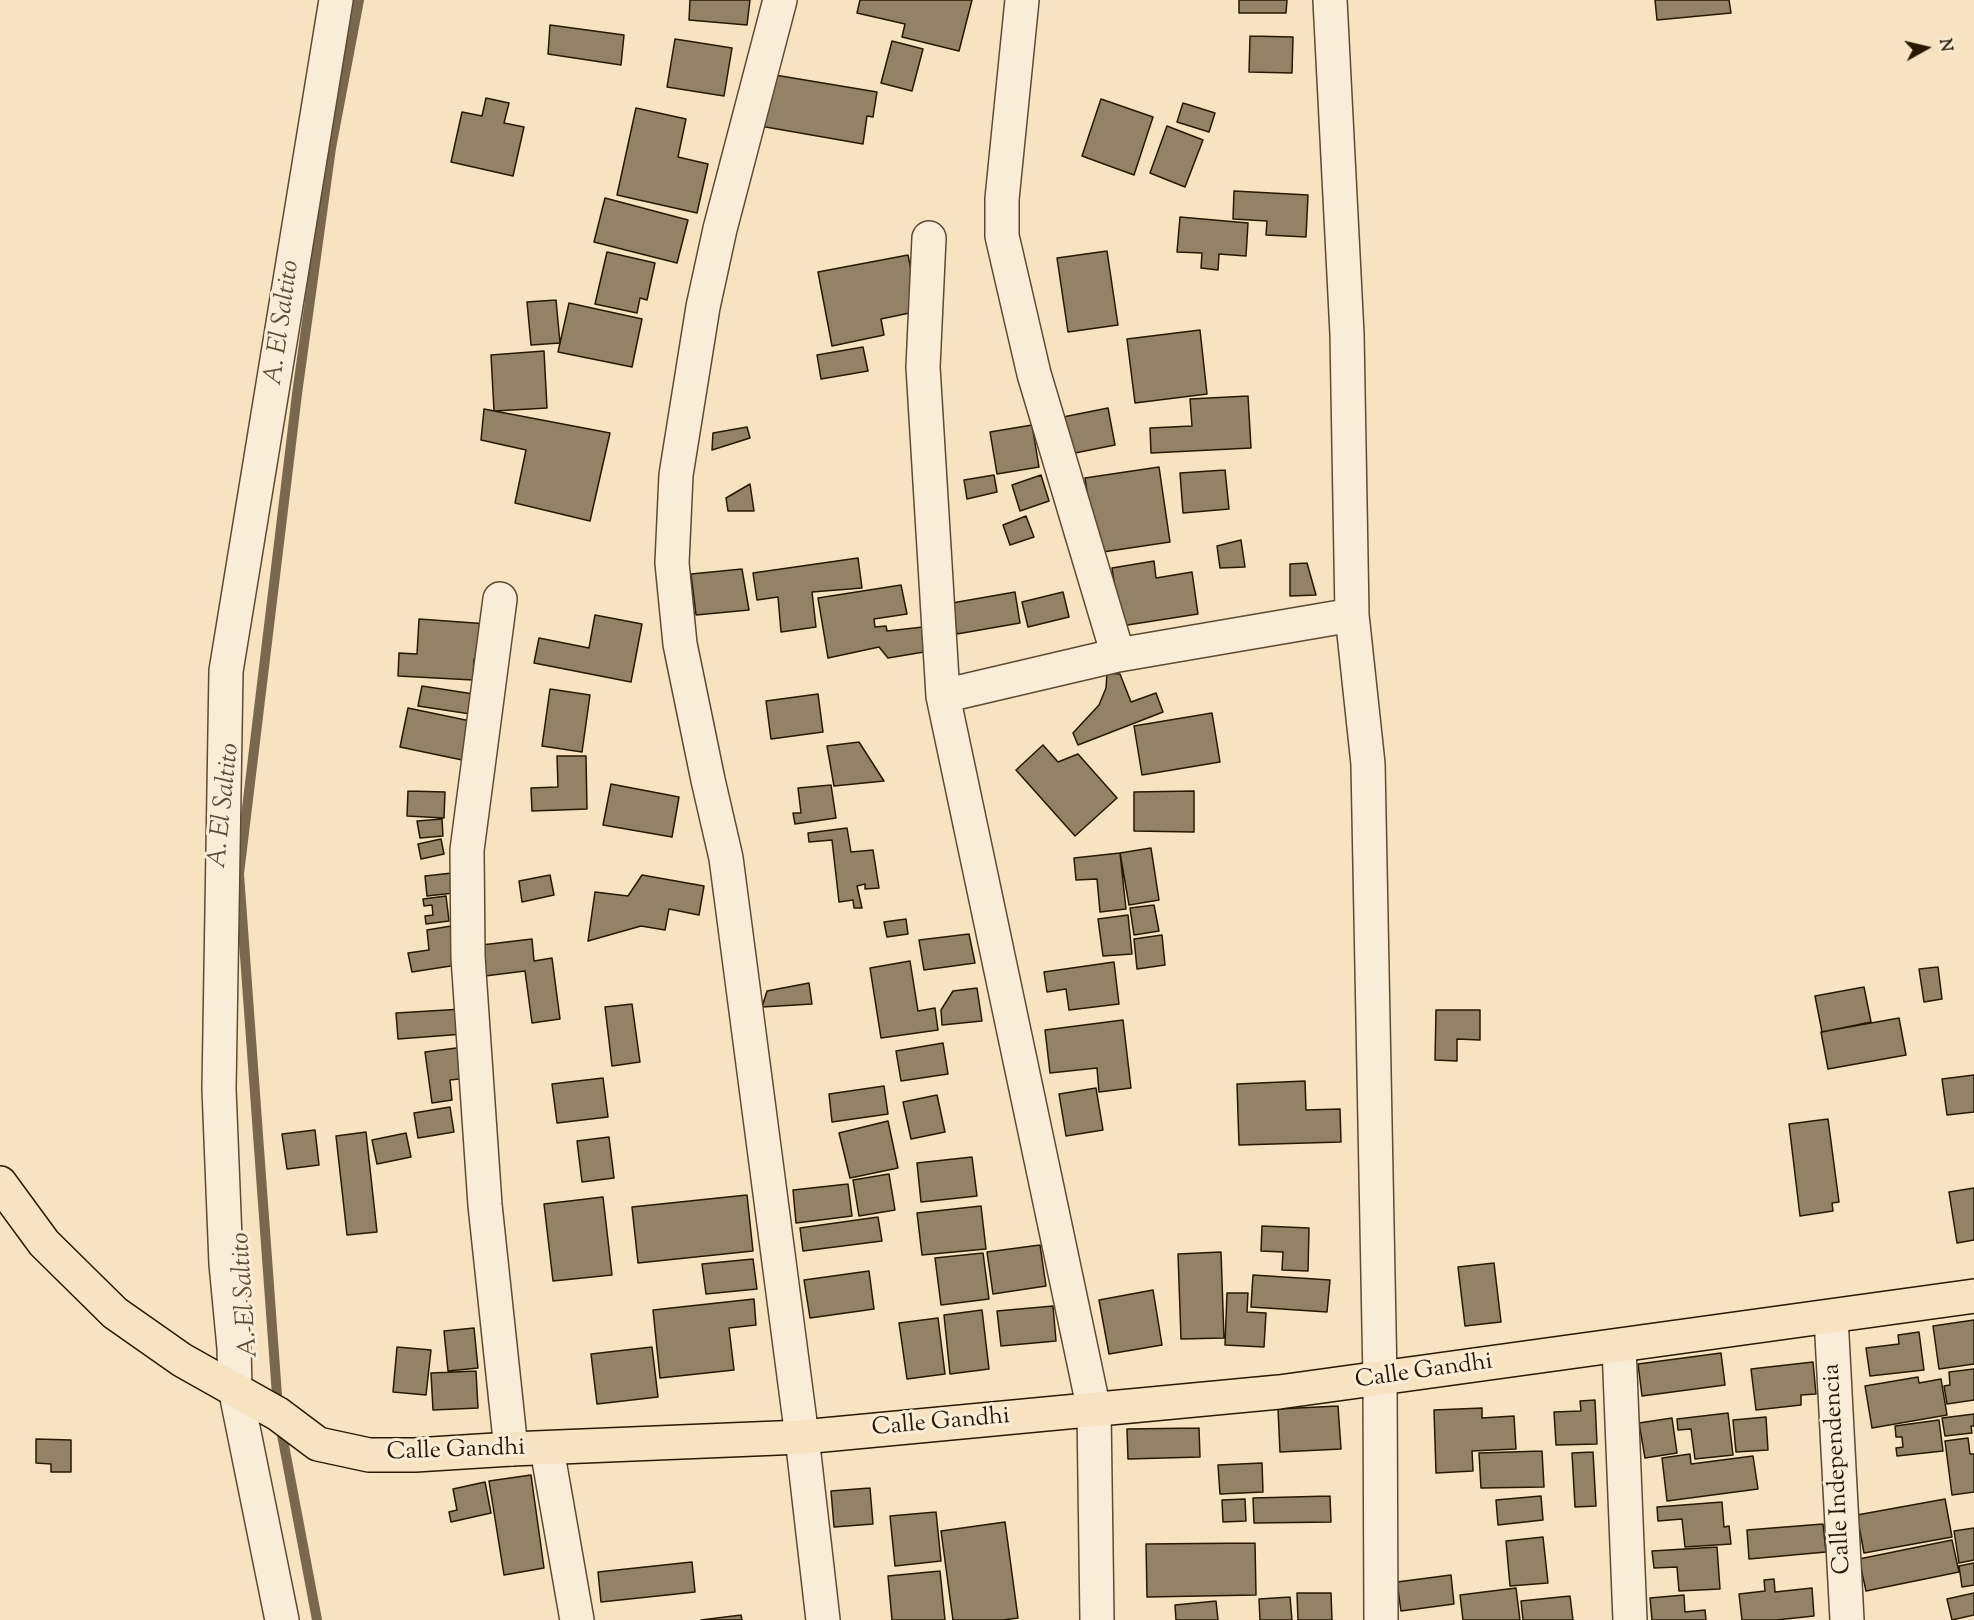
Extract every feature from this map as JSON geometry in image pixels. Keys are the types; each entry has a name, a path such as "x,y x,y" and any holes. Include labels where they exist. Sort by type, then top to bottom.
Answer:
{"main road":[{"name":"Calle Gandhi","path":"0,1183 44,1244 115,1313 182,1360 278,1414 318,1444 369,1455 415,1455 802,1437 1279,1392 1619,1347 1974,1296"}],"street":[{"path":"282,1620 235,1388 234,1348 226,1264 219,1089 226,671 336,0"},
{"path":"780,0 720,229 703,307 676,475 672,563 680,644 726,858 802,1437 823,1620"},
{"path":"1022,0 1002,199 1002,236 1034,374 1118,655"},
{"path":"1330,0 1347,334 1352,615 1368,764 1380,1379 1381,1620"},
{"path":"929,238 923,367 943,696 1094,1410 1097,1620"},
{"path":"500,599 467,850 468,945 485,1205 511,1449"},
{"path":"943,696 1118,655 1352,615"},
{"name":"Calle Independencia","path":"1831,1317 1846,1620"},
{"path":"1619,1347 1629,1620"},
{"path":"547,1449 577,1620"}],"building":[{"path":"690,0 750,0 747,25 689,20"},
{"path":"860,0 972,0 959,51 902,37 905,24 857,13"},
{"path":"1239,0 1287,0 1286,13 1239,13"},
{"path":"1655,0 1729,0 1731,13 1657,20"},
{"path":"550,25 624,35 621,65 548,54"},
{"path":"1250,36 1293,37 1292,73 1249,72"},
{"path":"675,39 732,48 724,96 667,87"},
{"path":"892,41 923,49 912,91 881,83"},
{"path":"769,74 877,92 873,117 867,116 863,144 760,126"},
{"path":"486,98 509,103 504,123 524,127 513,176 451,162 462,112 482,116"},
{"path":"1101,99 1153,117 1134,175 1082,156"},
{"path":"1183,103 1215,113 1209,132 1177,122"},
{"path":"636,108 686,119 678,157 708,164 697,213 617,195"},
{"path":"1167,126 1203,140 1185,187 1150,173"},
{"path":"1234,191 1308,195 1306,237 1266,235 1267,221 1233,219"},
{"path":"605,198 688,220 677,263 594,242"},
{"path":"1180,217 1248,223 1246,256 1219,254 1218,270 1201,268 1202,253 1177,252"},
{"path":"1107,251 1118,325 1068,332 1057,258"},
{"path":"607,252 655,263 647,300 640,298 637,313 595,304"},
{"path":"908,255 919,311 881,319 884,335 832,346 818,272"},
{"path":"556,300 560,343 531,345 527,302"},
{"path":"569,303 642,319 632,367 558,352"},
{"path":"1200,330 1207,394 1135,403 1127,339"},
{"path":"863,347 868,371 821,379 817,355"},
{"path":"544,351 547,408 494,411 491,355"},
{"path":"1248,396 1251,448 1151,453 1150,428 1192,426 1190,399"},
{"path":"1108,408 1115,445 1070,454 1063,417"},
{"path":"484,409 610,433 590,521 515,503 526,450 481,440"},
{"path":"1032,425 1039,467 997,474 990,432"},
{"path":"747,427 750,438 712,450 713,433"},
{"path":"1159,467 1170,542 1096,553 1085,478"},
{"path":"1225,470 1229,509 1183,513 1180,473"},
{"path":"994,475 997,492 967,499 964,480"},
{"path":"1041,475 1049,501 1020,511 1012,485"},
{"path":"750,484 754,511 728,511 726,498"},
{"path":"1026,516 1034,537 1010,545 1003,525"},
{"path":"1241,540 1245,567 1220,568 1217,546"},
{"path":"858,558 862,588 812,592 816,627 781,632 778,597 757,600 753,573"},
{"path":"1154,561 1156,578 1192,572 1198,614 1121,626 1112,568"},
{"path":"1307,563 1316,595 1290,596 1290,564"},
{"path":"742,569 749,610 696,615 691,574"},
{"path":"901,585 907,614 874,619 875,627 886,626 887,631 923,627 924,652 888,658 879,647 828,658 818,598"},
{"path":"1015,592 1020,623 957,634 952,603"},
{"path":"1063,592 1069,617 1028,627 1022,602"},
{"path":"595,615 642,624 631,682 534,663 539,638 589,648"},
{"path":"419,619 488,624 486,659 474,659 473,680 398,676 399,653 417,654"},
{"path":"1107,673 1120,674 1131,702 1156,693 1163,712 1078,745 1073,733 1099,705 1106,688"},
{"path":"422,686 480,695 477,715 418,706"},
{"path":"550,689 590,695 582,752 542,746"},
{"path":"818,694 823,732 771,739 766,701"},
{"path":"408,708 475,722 467,761 400,747"},
{"path":"1212,713 1220,762 1142,775 1134,726"},
{"path":"859,742 884,781 834,786 827,746"},
{"path":"1043,745 1058,762 1078,754 1117,798 1075,836 1016,770"},
{"path":"557,756 586,756 587,809 532,811 531,788 558,787"},
{"path":"611,784 679,797 672,837 603,825"},
{"path":"831,785 836,818 795,824 793,813 801,813 798,788"},
{"path":"408,791 445,792 444,818 407,816"},
{"path":"1194,791 1194,832 1134,831 1134,792"},
{"path":"442,819 443,836 420,838 417,821"},
{"path":"847,828 851,852 873,850 879,888 865,889 865,884 857,886 862,908 854,908 853,900 839,902 832,840 809,842 808,833"},
{"path":"441,839 444,854 421,859 418,844"},
{"path":"1151,848 1159,900 1129,905 1120,853"},
{"path":"1120,853 1126,909 1100,912 1097,879 1076,880 1074,858"},
{"path":"452,873 454,893 427,896 425,876"},
{"path":"550,875 554,895 522,902 519,881"},
{"path":"642,875 704,886 699,915 669,909 665,930 641,926 588,941 595,892 628,896"},
{"path":"446,896 449,921 426,924 425,916 433,915 432,905 424,906 423,899"},
{"path":"1154,905 1159,931 1134,935 1130,908"},
{"path":"1128,915 1132,954 1103,956 1098,919"},
{"path":"906,919 908,934 887,937 884,922"},
{"path":"451,926 457,965 412,972 408,953 429,950 427,930"},
{"path":"969,934 975,963 924,970 919,940"},
{"path":"1162,935 1165,965 1137,969 1134,939"},
{"path":"532,939 534,961 552,958 560,1019 532,1023 525,971 477,977 473,946"},
{"path":"910,961 918,1011 935,1008 938,1030 881,1038 870,968"},
{"path":"1114,962 1119,1004 1069,1010 1066,989 1047,992 1044,972"},
{"path":"1938,967 1942,999 1924,1002 1919,969"},
{"path":"809,983 812,1004 762,1007 767,991"},
{"path":"1864,987 1871,1022 1822,1032 1815,996"},
{"path":"977,988 982,1021 942,1025 941,1010 953,991"},
{"path":"632,1004 640,1062 612,1066 605,1007"},
{"path":"463,1009 464,1034 398,1039 396,1013"},
{"path":"1436,1010 1480,1010 1480,1040 1457,1039 1457,1061 1435,1060"},
{"path":"1899,1018 1906,1055 1828,1069 1821,1032"},
{"path":"1123,1020 1131,1088 1099,1092 1097,1068 1050,1073 1045,1030"},
{"path":"943,1043 948,1074 901,1081 896,1051"},
{"path":"464,1047 468,1078 450,1080 452,1100 432,1103 425,1052"},
{"path":"1974,1075 1974,1112 1947,1115 1942,1079"},
{"path":"603,1078 608,1117 557,1123 552,1084"},
{"path":"1305,1081 1306,1110 1340,1109 1341,1142 1239,1145 1237,1084"},
{"path":"884,1086 888,1114 832,1122 829,1094"},
{"path":"1096,1088 1103,1130 1066,1136 1059,1094"},
{"path":"937,1095 945,1132 911,1139 903,1102"},
{"path":"450,1107 454,1132 418,1138 414,1113"},
{"path":"1828,1119 1839,1202 1832,1203 1833,1211 1800,1216 1789,1124"},
{"path":"888,1121 898,1168 850,1178 839,1133"},
{"path":"315,1130 319,1165 287,1169 282,1134"},
{"path":"366,1132 377,1232 347,1235 336,1136"},
{"path":"406,1133 411,1157 377,1164 372,1140"},
{"path":"609,1137 614,1178 582,1182 577,1141"},
{"path":"972,1157 977,1196 921,1202 917,1163"},
{"path":"889,1174 895,1210 859,1216 853,1180"},
{"path":"848,1184 852,1216 796,1223 793,1190"},
{"path":"1974,1188 1974,1240 1957,1243 1949,1192"},
{"path":"747,1195 753,1251 638,1263 632,1207"},
{"path":"603,1197 612,1275 553,1281 544,1204"},
{"path":"981,1206 986,1249 922,1255 917,1213"},
{"path":"878,1217 882,1241 803,1251 800,1228"},
{"path":"1262,1226 1309,1228 1308,1271 1282,1270 1283,1252 1261,1251"},
{"path":"1040,1245 1046,1286 993,1294 987,1252"},
{"path":"1221,1252 1224,1338 1181,1339 1178,1254"},
{"path":"983,1253 989,1299 941,1305 935,1258"},
{"path":"753,1259 757,1289 706,1294 702,1264"},
{"path":"1494,1263 1501,1322 1465,1326 1458,1267"},
{"path":"869,1271 874,1309 810,1318 804,1280"},
{"path":"1253,1275 1330,1280 1327,1312 1251,1307"},
{"path":"1153,1290 1162,1345 1109,1354 1099,1300"},
{"path":"1227,1293 1248,1293 1247,1312 1266,1313 1264,1347 1225,1345"},
{"path":"754,1299 756,1325 729,1328 734,1370 660,1378 653,1310"},
{"path":"1053,1306 1056,1341 1001,1346 997,1311"},
{"path":"982,1310 989,1369 950,1374 944,1315"},
{"path":"938,1318 945,1374 907,1379 899,1323"},
{"path":"1974,1320 1974,1364 1939,1369 1933,1326"},
{"path":"474,1328 478,1368 448,1371 444,1331"},
{"path":"1919,1332 1924,1370 1870,1376 1866,1348 1899,1344 1898,1335"},
{"path":"397,1347 431,1350 426,1395 393,1392"},
{"path":"652,1347 658,1397 597,1404 591,1354"},
{"path":"1721,1353 1725,1385 1642,1396 1638,1364"},
{"path":"1813,1362 1816,1394 1801,1395 1801,1405 1756,1410 1751,1369"},
{"path":"1974,1369 1974,1400 1947,1404 1944,1386 1950,1385 1949,1372"},
{"path":"476,1371 478,1408 433,1410 431,1373"},
{"path":"1918,1377 1919,1383 1941,1379 1947,1415 1872,1428 1865,1386"},
{"path":"1595,1400 1597,1444 1556,1445 1554,1412 1581,1411 1580,1401"},
{"path":"1338,1406 1341,1449 1280,1452 1278,1409"},
{"path":"1482,1408 1482,1418 1514,1416 1516,1449 1472,1451 1473,1471 1436,1473 1434,1410"},
{"path":"1728,1413 1733,1455 1695,1459 1691,1429 1678,1430 1677,1419"},
{"path":"1974,1414 1972,1433 1945,1436 1942,1418"},
{"path":"1766,1417 1768,1450 1736,1452 1733,1420"},
{"path":"1672,1418 1677,1453 1645,1458 1639,1423"},
{"path":"1939,1420 1943,1451 1897,1456 1896,1448 1903,1447 1902,1437 1896,1437 1895,1426"},
{"path":"1199,1428 1200,1457 1128,1459 1127,1429"},
{"path":"1968,1438 1970,1454 1974,1454 1974,1492 1952,1495 1945,1441"},
{"path":"36,1439 71,1440 71,1472 51,1472 51,1464 36,1463"},
{"path":"1542,1451 1544,1487 1481,1488 1479,1453"},
{"path":"1593,1452 1596,1506 1575,1507 1572,1453"},
{"path":"1690,1454 1691,1464 1753,1456 1758,1489 1667,1501 1662,1458"},
{"path":"1262,1463 1263,1492 1220,1494 1218,1465"},
{"path":"531,1475 544,1568 504,1575 489,1481"},
{"path":"485,1482 491,1513 451,1522 449,1512 457,1510 453,1489"},
{"path":"870,1488 873,1524 834,1527 831,1491"},
{"path":"1330,1496 1331,1522 1254,1523 1253,1498"},
{"path":"1541,1496 1543,1520 1498,1525 1496,1500"},
{"path":"1245,1499 1246,1521 1223,1522 1222,1500"},
{"path":"1945,1499 1952,1537 1864,1553 1857,1515"},
{"path":"1722,1502 1724,1527 1729,1526 1731,1544 1685,1547 1682,1519 1658,1521 1657,1507"},
{"path":"936,1512 941,1561 895,1566 890,1516"},
{"path":"1005,1522 1018,1618 953,1620 941,1531"},
{"path":"1823,1524 1826,1552 1749,1559 1747,1530"},
{"path":"1974,1528 1974,1560 1959,1563 1954,1531"},
{"path":"1543,1537 1548,1583 1510,1586 1506,1541"},
{"path":"1952,1540 1959,1572 1866,1591 1859,1559"},
{"path":"1255,1543 1256,1595 1147,1597 1146,1544"},
{"path":"1717,1547 1720,1589 1679,1591 1677,1567 1654,1568 1652,1551"},
{"path":"692,1562 695,1592 601,1602 598,1572"},
{"path":"1974,1563 1974,1585 1962,1587 1959,1566"},
{"path":"940,1571 945,1620 892,1620 888,1576"},
{"path":"1451,1575 1454,1604 1401,1611 1397,1582"},
{"path":"1774,1579 1775,1592 1812,1588 1814,1616 1776,1620 1742,1620 1739,1594 1765,1591 1764,1580"},
{"path":"1516,1588 1520,1620 1463,1620 1460,1595"},
{"path":"1297,1593 1331,1593 1332,1620 1298,1620"},
{"path":"1974,1593 1974,1615 1952,1620 1947,1599"},
{"path":"1684,1595 1685,1612 1705,1610 1706,1620 1652,1620 1650,1598"},
{"path":"1570,1596 1573,1620 1523,1620 1521,1601"},
{"path":"1290,1597 1292,1620 1260,1620 1259,1599"},
{"path":"1216,1601 1218,1620 1176,1620 1175,1605"},
{"path":"741,1615 742,1620 701,1620"}],"waterway":[{"name":"A. El Saltito","path":"278,1409 239,874 297,394 331,148 359,0"},
{"name":"A. El Saltito","path":"280,1424 317,1620"}]}
